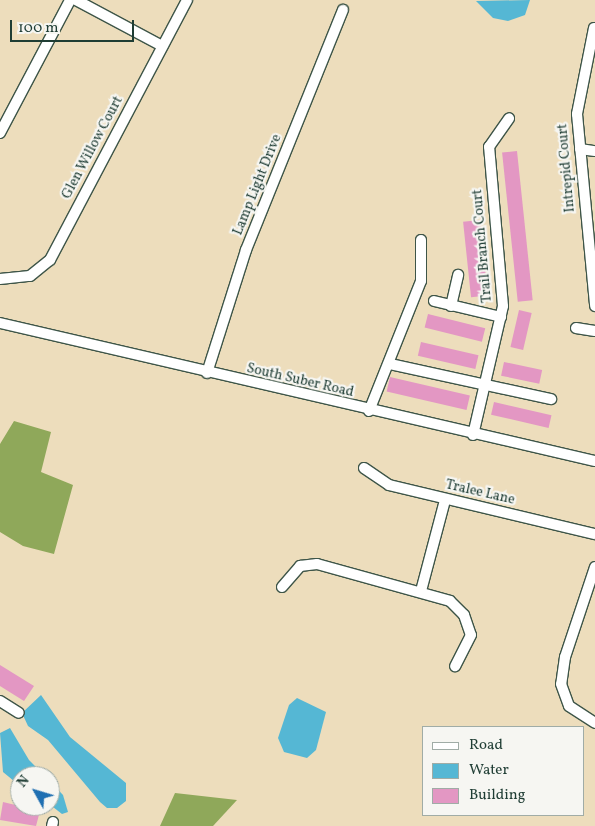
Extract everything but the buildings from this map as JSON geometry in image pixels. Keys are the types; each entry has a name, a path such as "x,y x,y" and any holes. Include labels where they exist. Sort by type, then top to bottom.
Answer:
{"street":[{"path":"0,134 70,0"},
{"path":"76,0 162,46"},
{"name":"Glen Willow Court","path":"0,279 30,276 50,260 187,0"},
{"name":"Lamp Light Drive","path":"208,373 246,250 342,10"},
{"name":"Intrepid Court","path":"594,28 577,114 591,243 595,306"},
{"name":"Trail Branch Court","path":"473,435 501,317 503,298 488,154 492,138 509,118"},
{"path":"580,149 595,151"},
{"path":"369,411 390,364 421,281 421,240"},
{"path":"451,306 458,275"},
{"path":"434,302 501,317"},
{"name":"South Suber Road","path":"0,323 369,411 595,461"},
{"path":"576,328 595,331"},
{"path":"390,364 551,399"},
{"name":"Tralee Lane","path":"364,468 389,485 445,500 595,534"},
{"path":"421,592 445,500"},
{"path":"282,587 293,571 308,564 421,592 455,604 469,623 469,644 455,666"},
{"path":"595,567 565,657 561,684 569,706 595,723"},
{"path":"1,704 19,713"}],"green space":[{"path":"14,421 51,432 41,472 73,485 54,554 23,546 0,532 0,444"},
{"path":"175,793 237,800 213,826 160,826"}],"water":[{"path":"530,0 525,15 508,21 493,18 476,1"},
{"path":"41,695 70,737 126,783 126,801 117,808 107,808 100,802 48,740 28,726 22,713"},
{"path":"297,698 326,712 316,750 307,758 284,752 278,738 289,705"},
{"path":"10,728 29,760 35,766 10,766 10,778 3,772 0,733"},
{"path":"60,792 63,795 68,812 62,814 60,812"}]}
